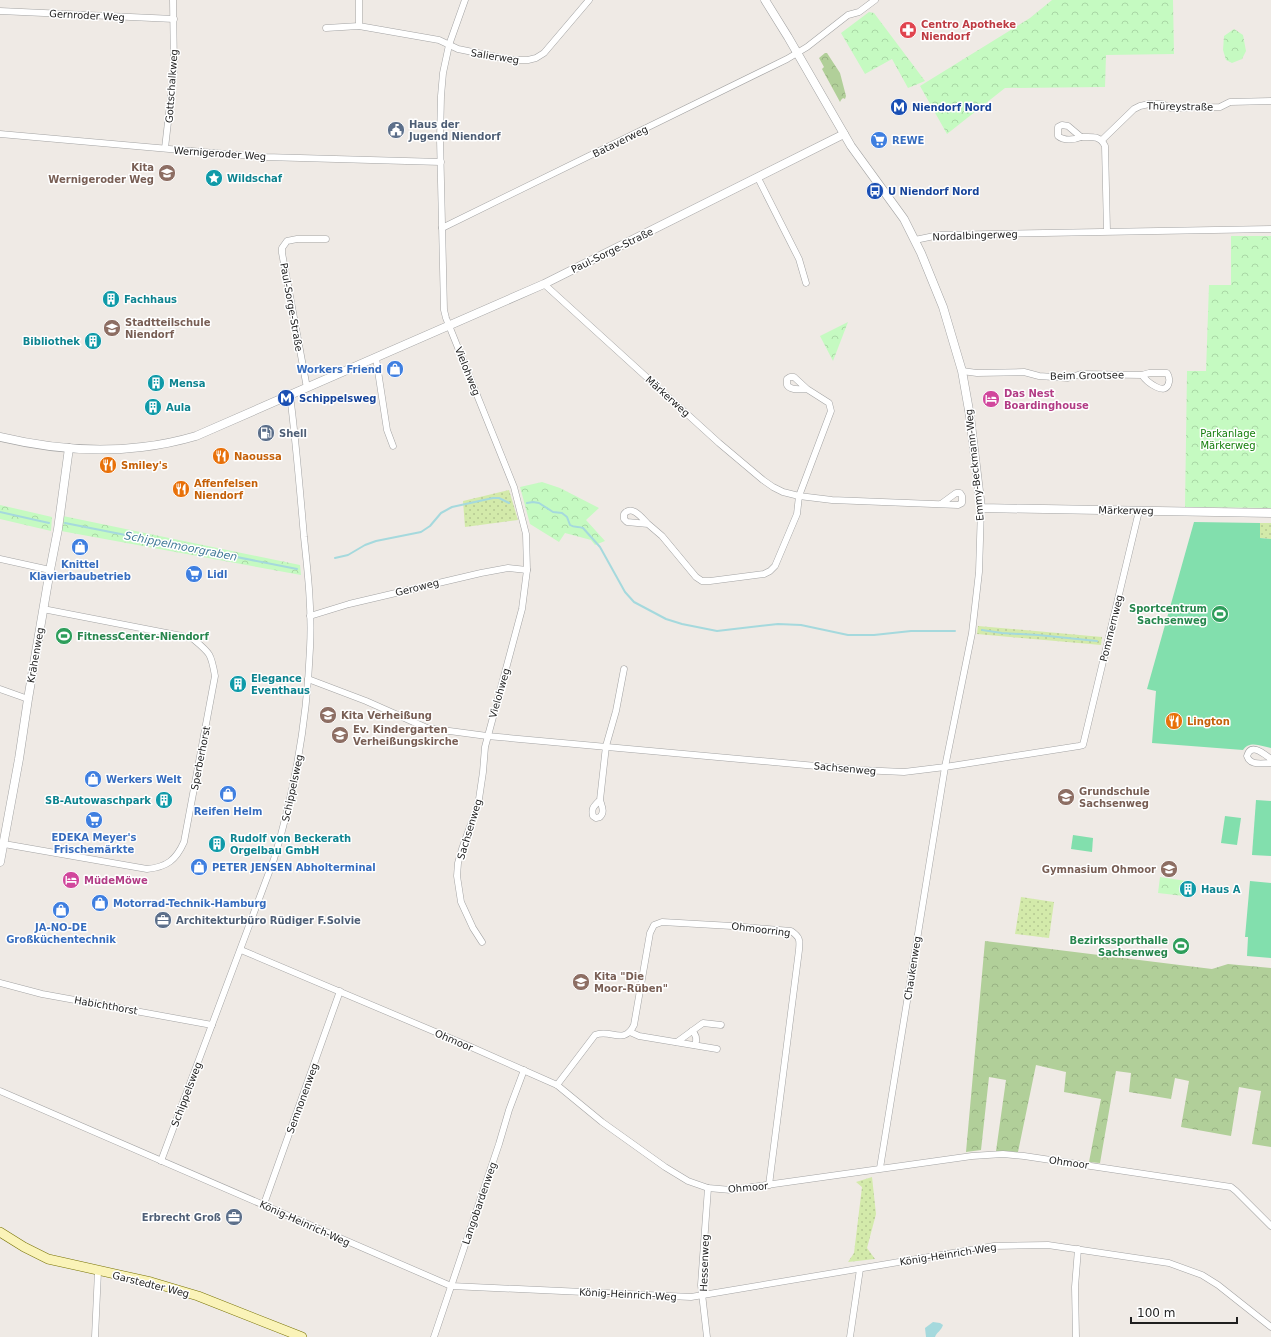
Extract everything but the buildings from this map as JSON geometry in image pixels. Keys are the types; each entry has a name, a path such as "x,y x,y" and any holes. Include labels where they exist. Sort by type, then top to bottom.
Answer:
{"main road":[{"name":"Garstedter Weg","path":"0,1232 24,1247 48,1259 151,1282 198,1296 302,1337"}],"street":[{"name":"Gottschalkweg","path":"165,148 174,70 173,0"},
{"path":"359,0 359,26"},
{"name":"Vielohweg","path":"466,0 449,45 443,73 441,96 444,310 449,326 516,490 526,534 527,570 522,609 487,736"},
{"name":"Salierweg","path":"326,28 359,26 439,40 458,49 512,60 528,60 536,58 544,53 589,0"},
{"path":"765,0 855,152 896,206 915,240"},
{"name":"Bataverweg","path":"442,228 797,53 848,15 860,12 875,0"},
{"name":"Gernroder Weg","path":"0,11 174,19"},
{"name":"Thüreystraße","path":"1102,140 1126,116 1140,106 1162,104 1171,108 1220,107 1230,102 1271,101"},
{"name":"Wernigeroder Weg","path":"0,134 265,157 441,162"},
{"name":"Paul-Sorge-Straße","path":"0,437 29,444 69,448 123,449 144,447 180,440 210,431 544,284 844,134"},
{"path":"1081,137 1095,137 1102,140 1105,146 1107,231"},
{"path":"758,178 799,259 806,283"},
{"name":"Nordalbingerweg","path":"915,240 939,235 1271,229"},
{"name":"Paul-Sorge-Straße","path":"307,388 282,248 287,241 297,239 326,239"},
{"name":"Emmy-Beckmann-Weg","path":"915,240 943,307 962,372 970,416 981,508 979,572 972,633 945,767"},
{"name":"Märkerweg","path":"544,284 718,443 745,464 762,480 783,492 799,496 832,500 941,504"},
{"path":"376,358 387,430 392,446"},
{"name":"Beim Grootsee","path":"962,372 1024,372 1039,376 1068,378 1081,374 1142,375"},
{"path":"648,524 662,536 696,578 702,581 764,574 770,571 775,566 797,514 799,496 831,411 829,403 807,389"},
{"name":"Schippelsweg","path":"161,1161 274,859 287,813 298,760 308,679 310,616 307,565 290,395"},
{"name":"Krähenweg","path":"0,862 43,608 59,525 69,448"},
{"name":"Märkerweg","path":"981,508 1271,513"},
{"name":"Pommernweg","path":"1083,744 1139,511"},
{"path":"0,559 50,570"},
{"name":"Geroweg","path":"310,616 349,604 481,573 508,568 527,570"},
{"name":"Sperberhorst","path":"4,844 147,869 158,868 172,861 180,853 184,842 215,676 212,658 208,652 192,638 43,608"},
{"path":"600,800 606,746 616,711 624,669"},
{"name":"Sachsenweg","path":"308,679 366,701 427,728 487,736 889,772 904,772 945,767 1079,746 1083,744"},
{"path":"0,689 28,699"},
{"name":"Sachsenweg","path":"482,942 473,928 461,902 457,876 458,862 476,810 481,788 487,736"},
{"path":"1271,759 1253,749 1247,756 1248,760 1255,763 1271,763"},
{"name":"Chaukenweg","path":"880,1168 945,767"},
{"name":"Ohmoorring","path":"630,1032 634,1025 650,933 654,925 662,922 732,926 791,931 797,935 800,941 769,1185"},
{"name":"Ohmoor","path":"241,950 557,1085 602,1122 665,1167 688,1180 708,1188 731,1190 880,1168 972,1156 1003,1154 1030,1156 1230,1187 1236,1190 1271,1226"},
{"name":"Habichthorst","path":"0,983 42,994 212,1025"},
{"name":"Semnonenweg","path":"264,1204 340,991"},
{"path":"677,1042 703,1023 721,1025"},
{"path":"692,1031 696,1036 697,1041 695,1045"},
{"path":"557,1085 595,1035 599,1033 622,1036 630,1032 639,1036 717,1049"},
{"name":"Langobardenweg","path":"434,1337 509,1110 524,1070"},
{"name":"König-Heinrich-Weg","path":"0,1092 264,1204 450,1286 692,1297 994,1246 1048,1245 1169,1263 1202,1275 1218,1285 1271,1327"},
{"name":"Hessenweg","path":"707,1337 701,1285 708,1188"},
{"path":"1076,1337 1075,1287 1078,1249"},
{"path":"850,1337 860,1269"},
{"path":"95,1337 98,1271"}],"green space":[{"path":"1052,0 1173,0 1174,54 1106,55 1105,87 1005,88 947,134 920,86 1030,18"},
{"path":"869,12 874,13 925,81 908,88 892,59 865,74 841,33"},
{"path":"1234,29 1243,35 1246,51 1242,59 1232,63 1226,60 1223,50 1224,36"},
{"path":"827,53 840,73 846,96 845,99 843,98 840,102 822,69 824,67 819,58"},
{"name":"Parkanlage Märkerweg","path":"1231,236 1271,236 1271,508 1185,507 1187,371 1206,371 1209,285 1231,285"},
{"path":"848,322 833,361 820,336"},
{"path":"542,482 560,488 599,508 586,520 605,541 595,545 591,540 565,533 559,542 530,524 520,487"},
{"path":"509,490 518,520 465,527 463,501"},
{"path":"0,505 52,517 51,531 0,519"},
{"path":"63,516 300,565 301,575 61,531"},
{"name":"Sportcentrum Sachsenweg","path":"1194,522 1260,523 1260,538 1271,539 1271,748 1252,744 1243,750 1152,743 1156,691 1147,689"},
{"path":"1260,523 1271,523 1271,539 1260,538"},
{"path":"978,626 1102,637 1101,645 977,634"},
{"path":"1256,800 1271,801 1271,856 1252,855"},
{"path":"1225,816 1241,818 1237,845 1221,843"},
{"path":"1073,835 1093,838 1092,852 1071,849"},
{"path":"1160,877 1186,881 1184,896 1158,893"},
{"path":"1250,881 1271,883 1271,958 1247,956 1248,937 1245,937"},
{"path":"1021,897 1054,902 1049,938 1015,934"},
{"path":"985,941 1212,969 1228,964 1271,968 1271,1147 1252,1144 1261,1091 1239,1087 1231,1136 1181,1127 1189,1081 1175,1078 1171,1099 1129,1092 1131,1073 1116,1071 1100,1163 1089,1162 1101,1099 1064,1092 1066,1072 1036,1065 1018,1152 996,1151 1006,1080 989,1077 981,1150 966,1152"},
{"path":"872,1177 876,1214 867,1248 875,1259 848,1262 854,1253 862,1187 856,1182"}],"water":[{"path":"933,1322 943,1325 935,1337 926,1337 925,1328"}],"waterway":[{"name":"Schippelmoorgraben","path":"335,558 348,555 365,545 376,541 421,532 430,526 441,513 452,507 493,498 499,498 509,503"},
{"name":"Schippelmoorgraben","path":"527,503 539,503 553,512 562,513 567,517 570,525 583,528 600,547 625,592 634,602 666,619 682,624 717,631 778,624 801,625 848,635 874,635 911,631 955,631"},
{"name":"Schippelmoorgraben","path":"0,512 49,523"},
{"name":"Schippelmoorgraben","path":"65,523 297,569"},
{"name":"Schippelmoorgraben","path":"982,630 1097,641"}],"place":[{"name":"Centro Apotheke Niendorf","path":"908,30"},
{"name":"Niendorf Nord","path":"899,107"},
{"name":"Haus der Jugend Niendorf","path":"396,130"},
{"name":"REWE","path":"879,140"},
{"name":"Kita Wernigeroder Weg","path":"167,173"},
{"name":"Wildschaf","path":"214,178"},
{"name":"U Niendorf Nord","path":"875,191"},
{"name":"Fachhaus","path":"111,299"},
{"name":"Stadtteilschule Niendorf","path":"112,328"},
{"name":"Bibliothek","path":"93,341"},
{"name":"Workers Friend","path":"395,369"},
{"name":"Mensa","path":"156,383"},
{"name":"Schippelsweg","path":"286,398"},
{"name":"Das Nest Boardinghouse","path":"991,399"},
{"name":"Aula","path":"153,407"},
{"name":"Shell","path":"266,433"},
{"name":"Naoussa","path":"221,456"},
{"name":"Smiley's","path":"108,465"},
{"name":"Affenfelsen Niendorf","path":"181,489"},
{"name":"Knittel Klavierbaubetrieb","path":"80,547"},
{"name":"Lidl","path":"194,574"},
{"name":"Sportcentrum Sachsenweg","path":"1220,614"},
{"name":"FitnessCenter-Niendorf","path":"64,636"},
{"name":"Elegance Eventhaus","path":"238,684"},
{"name":"Kita Verheißung","path":"328,715"},
{"name":"Lington","path":"1174,721"},
{"name":"Ev. Kindergarten Verheißungskirche","path":"340,735"},
{"name":"Werkers Welt","path":"93,779"},
{"name":"Reifen Helm","path":"228,794"},
{"name":"Grundschule Sachsenweg","path":"1066,797"},
{"name":"SB-Autowaschpark","path":"164,800"},
{"name":"EDEKA Meyer's Frischemärkte","path":"94,820"},
{"name":"Rudolf von Beckerath Orgelbau GmbH","path":"217,844"},
{"name":"PETER JENSEN Abholterminal","path":"199,867"},
{"name":"Gymnasium Ohmoor","path":"1169,869"},
{"name":"MüdeMöwe","path":"71,880"},
{"name":"Haus A","path":"1188,889"},
{"name":"Motorrad-Technik-Hamburg","path":"100,903"},
{"name":"JA-NO-DE Großküchentechnik","path":"61,910"},
{"name":"Architekturbüro Rüdiger F.Solvie","path":"163,920"},
{"name":"Bezirkssporthalle Sachsenweg","path":"1181,946"},
{"name":"Kita \"Die Moor-Rüben\"","path":"581,982"},
{"name":"Erbrecht Groß","path":"234,1217"}]}
